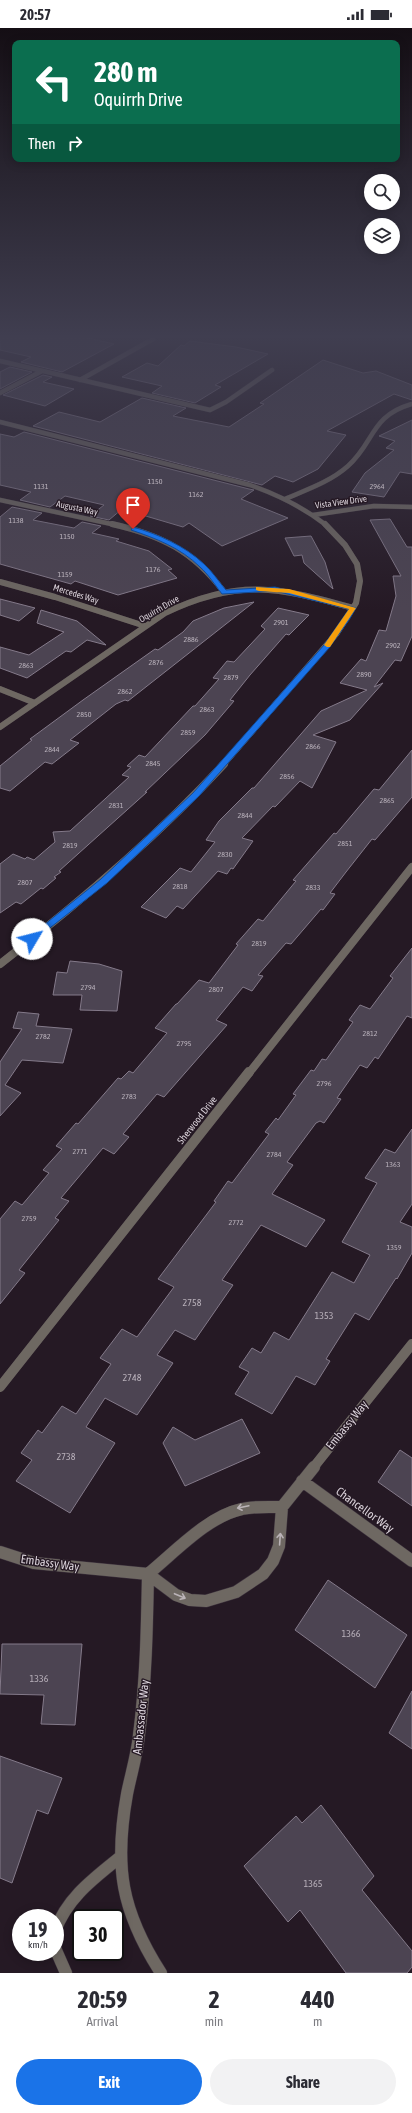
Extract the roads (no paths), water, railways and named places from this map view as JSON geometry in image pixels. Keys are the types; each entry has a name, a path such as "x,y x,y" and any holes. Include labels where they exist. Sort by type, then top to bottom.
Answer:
{"street":[{"name":"Vista View Drive","path":"23,428 227,479 285,499 313,515 367,507 412,507"},
{"path":"285,499 319,484 341,471 356,457 375,428"},
{"name":"Augusta Way","path":"0,500 120,526 156,537 176,546 194,558 211,575 224,592"},
{"path":"0,964 64,915 104,881 196,794 326,646 346,620 358,597 361,586 356,563 342,540 324,522 313,515"},
{"name":"Mercedes Way","path":"0,582 62,599 145,626"},
{"name":"Oquirrh Drive","path":"0,727 145,626 184,604 224,592 275,589 353,608"},
{"path":"0,689 35,703"},
{"name":"Sherwood Drive","path":"0,1387 412,867"},
{"name":"Embassy Way","path":"282,1507 412,1344"},
{"name":"Chancellor Way","path":"302,1481 412,1561"},
{"path":"250,1506 282,1507 279,1546 273,1561 263,1574 236,1592 206,1601 190,1600 176,1595 148,1574 215,1519 227,1512 250,1506"},
{"name":"Embassy Way","path":"0,1552 34,1564 148,1574"},
{"name":"Ambassador Way","path":"148,1574 146,1675 136,1760 127,1793 119,1858 122,1888 129,1914 141,1944 160,1973"},
{"path":"64,1910 71,1899 119,1858"},
{"path":"61,1961 66,1973"}]}
